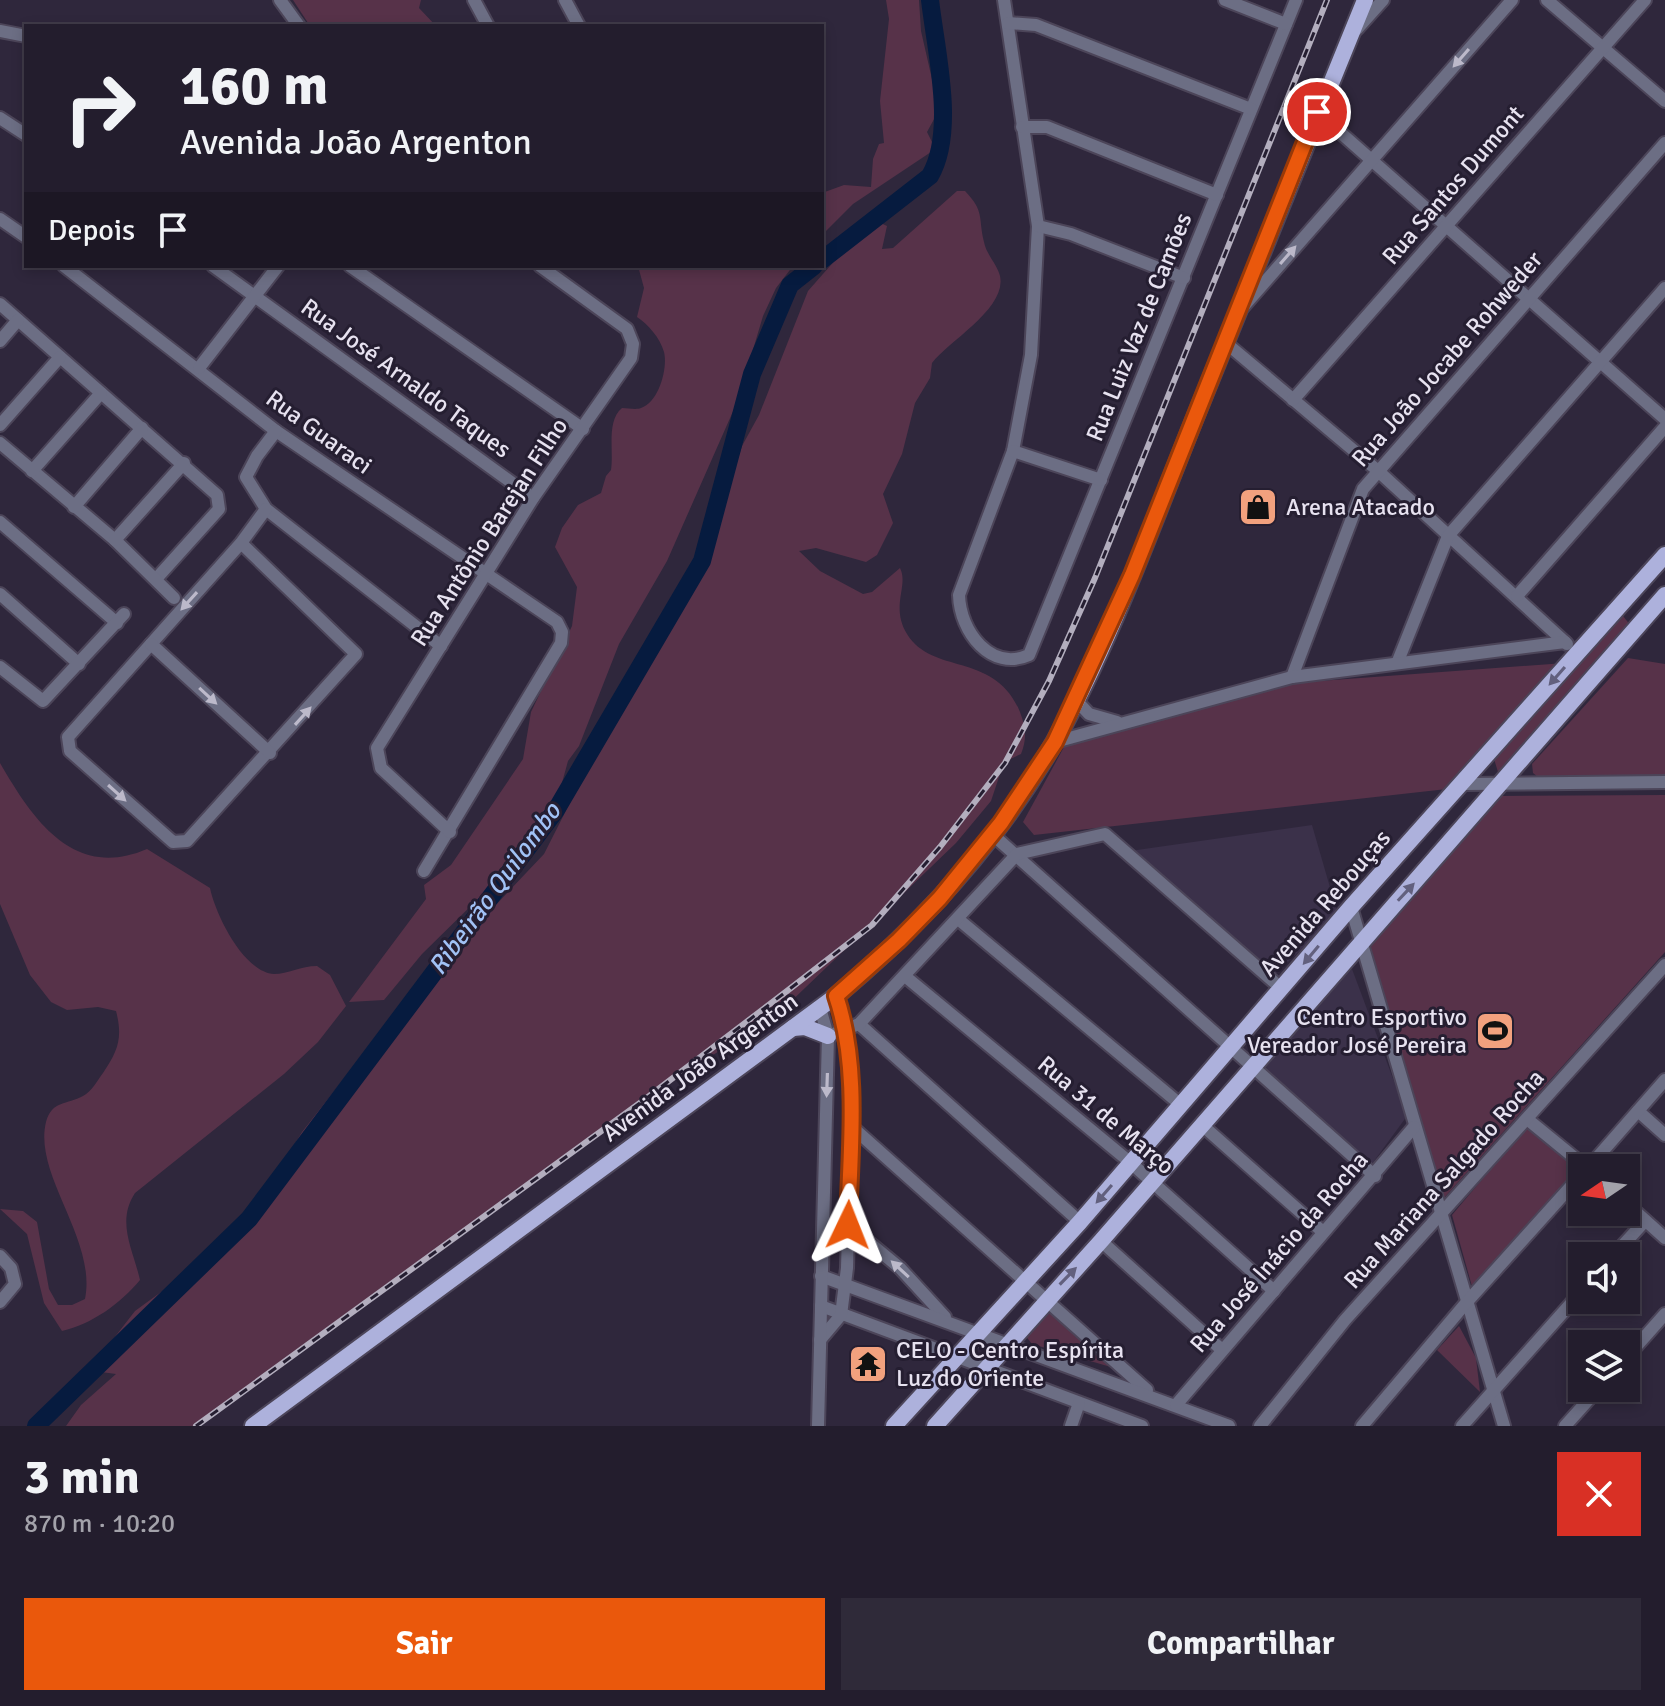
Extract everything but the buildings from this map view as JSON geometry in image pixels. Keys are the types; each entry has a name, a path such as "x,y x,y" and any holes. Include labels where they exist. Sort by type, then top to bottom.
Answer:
{"main road":[{"name":"Avenida João Argenton","path":"253,1426 836,996 909,930 992,834 1055,742 1132,575 1317,112 1365,0"},
{"name":"Avenida Rebouças","path":"894,1426 1080,1222 1351,907 1665,555"},
{"path":"935,1426 1153,1182 1360,941 1665,595"},
{"path":"1625,599 1646,617"},
{"path":"793,1028 805,1027 828,1036"}],"street":[{"path":"280,0 298,24"},
{"path":"474,0 487,24"},
{"path":"565,0 578,24"},
{"path":"1004,0 1038,226 1031,355 1013,451 1101,480"},
{"path":"1225,0 1286,24"},
{"name":"Rua Luiz Vaz de Camões","path":"1013,451 959,595 963,618 981,647 997,659 1015,662 1029,655 1296,0"},
{"path":"1350,38 1383,0"},
{"path":"1236,314 1512,0"},
{"path":"1547,0 1665,101"},
{"name":"Rua Santos Dumont","path":"1293,400 1645,0"},
{"path":"1008,23 1036,25 1251,109"},
{"path":"0,31 24,36"},
{"path":"1317,112 1665,419"},
{"path":"0,118 20,128"},
{"path":"1022,127 1047,127 1217,195"},
{"name":"Rua João Jocabe Rohweder","path":"1292,677 1363,489 1665,143"},
{"path":"0,219 24,232"},
{"path":"1038,226 1063,231 1184,278"},
{"name":"Rua Guaraci","path":"67,268 199,368 276,431 557,622 562,632 561,643 450,832"},
{"name":"Rua José Arnaldo Taques","path":"216,268 533,498"},
{"path":"199,368 276,268"},
{"path":"353,268 583,429"},
{"name":"Rua Antônio Barejan Filho","path":"450,832 381,768 377,748 533,498 631,358 633,344 627,329 543,268"},
{"path":"1398,661 1448,536 1665,288"},
{"path":"0,304 217,495 219,509 156,579"},
{"path":"0,341 18,320"},
{"path":"1226,343 1377,470 1577,654"},
{"path":"0,425 60,357"},
{"path":"32,471 101,393"},
{"path":"1517,596 1665,427"},
{"path":"74,507 142,428"},
{"path":"276,431 246,477 266,509 441,646"},
{"path":"0,443 115,540 174,598"},
{"path":"115,540 184,463"},
{"path":"241,543 356,654 270,753 187,841 179,844 70,751 68,737 241,543 266,509"},
{"path":"0,522 120,619 43,701 0,667"},
{"path":"0,594 79,664"},
{"path":"1055,742 1292,677 1565,642"},
{"path":"151,644 270,753"},
{"path":"1076,700 1089,714 1124,723"},
{"path":"1463,784 1665,782"},
{"path":"424,871 450,832"},
{"path":"992,834 1375,1176"},
{"path":"828,1036 859,1024 906,977 1017,854 1105,834 1282,989"},
{"path":"1351,907 1504,1426"},
{"path":"958,919 1181,1105"},
{"name":"Rua Mariana Salgado Rocha","path":"1260,1426 1345,1320 1665,965"},
{"name":"Rua 31 de Março","path":"906,977 1131,1163 1274,1291"},
{"path":"820,1340 841,1315 846,1286 851,1126 847,1030 836,996"},
{"path":"818,1426 828,1036 820,1008"},
{"path":"859,1024 1080,1222"},
{"path":"1600,1154 1665,1080"},
{"path":"1638,1111 1665,1135"},
{"path":"1527,1119 1571,1154"},
{"path":"1202,1125 1323,1232"},
{"path":"851,1126 1154,1396"},
{"name":"Rua José Inácio da Rocha","path":"1176,1405 1414,1127"},
{"path":"1362,1426 1568,1190"},
{"path":"1640,1216 1665,1238"},
{"path":"1626,1242 1645,1221"},
{"path":"848,1225 900,1268 948,1320"},
{"path":"1101,1241 1222,1350"},
{"path":"0,1256 15,1277 13,1290 0,1302"},
{"path":"821,1276 948,1320 1229,1426"},
{"path":"821,1306 1142,1426"},
{"path":"1462,1426 1568,1307"},
{"path":"1640,1342 1665,1314"},
{"path":"1565,1426 1586,1402"},
{"path":"1071,1426 1079,1403"}],"shaded area":[{"path":"293,0 421,0 419,8 434,24 309,24"},
{"path":"886,0 919,0 921,31 939,110 927,132 934,146 931,152 853,204 824,233 824,192 844,185 871,187 873,159 879,144 884,143 880,101 889,19"},
{"path":"957,191 965,191 978,210 985,246 1000,276 1000,288 995,300 932,363 930,378 915,403 902,454 883,494 893,523 877,555 866,562 816,548 799,551 820,571 863,594 872,592 900,568 902,624 918,647 980,672 1009,693 1022,718 1024,743 1021,754 1004,762 991,801 956,843 781,1011 679,1077 194,1426 66,1426 81,1405 116,1374 101,1372 100,1356 135,1311 161,1292 184,1283 209,1261 261,1199 302,1132 403,1003 544,854 584,775 587,760 656,630 712,539 742,446 759,415 808,291 874,216 874,220 887,226 882,249 893,248"},
{"path":"639,268 791,268 776,288 763,316 738,400 667,561 619,644 579,746 568,761 557,801 539,836 492,890 479,898 422,954 384,1000 349,1002 426,899 424,885 451,865 523,759 531,712 572,626 577,587 555,547 562,528 578,505 601,493 611,470 612,428 617,414 622,408 639,409 647,405 657,392 663,375 665,359 662,347 653,332 637,317 644,288"},
{"path":"1623,616 1631,626 1505,769 1498,772 1494,759"},
{"path":"1628,658 1665,664 1665,777 1538,777 1533,773 1532,764"},
{"path":"1565,663 1456,788 1034,835 1023,822 1064,747 1279,684"},
{"path":"0,763 26,804 58,839 76,850 97,857 121,857 147,849 210,888 224,926 241,953 252,963 274,974 317,966 330,975 346,1006 318,1042 284,1074 135,1193 129,1204 126,1225 140,1280 105,1312 62,1331 44,1303 27,1234 0,1209 23,1211 37,1222 49,1289 58,1305 72,1305 85,1299 86,1276 82,1253 48,1164 44,1142 46,1122 56,1106 83,1096 94,1086 116,1051 119,1029 116,1011 98,1007 67,1010 51,1002 30,975 0,904"},
{"name":"Centro Esportivo Vereador José Pereira","path":"1665,795 1665,952 1444,1198 1370,945 1500,796"},
{"path":"1312,825 1338,915 1275,974 1130,851"},
{"path":"1352,969 1407,1116 1369,1168 1257,1070"},
{"path":"1528,1125 1568,1155 1568,1180 1473,1290 1452,1215"},
{"path":"1049,1307 1121,1370 1032,1344 1024,1334"},
{"path":"1459,1326 1476,1358 1480,1392 1437,1350"}],"waterway":[{"name":"Ribeirão Quilombo","path":"824,258 930,176 938,158 942,137 942,91 930,0"},
{"name":"Ribeirão Quilombo","path":"36,1426 249,1219 556,810 702,561 752,374 790,285 811,268"}],"railway":[{"path":"196,1426 644,1100 872,925 940,847 1005,763 1049,681 1095,578 1327,0"}],"place":[{"name":"Arena Atacado","path":"1258,507"},
{"name":"Centro Esportivo Vereador José Pereira","path":"1495,1031"},
{"name":"CELO - Centro Espírita Luz do Oriente","path":"868,1364"}],"route":[{"path":"848,1225 851,1126 847,1030 836,996 899,940 940,898 1001,823 1055,742 1132,575 1317,112"}]}
